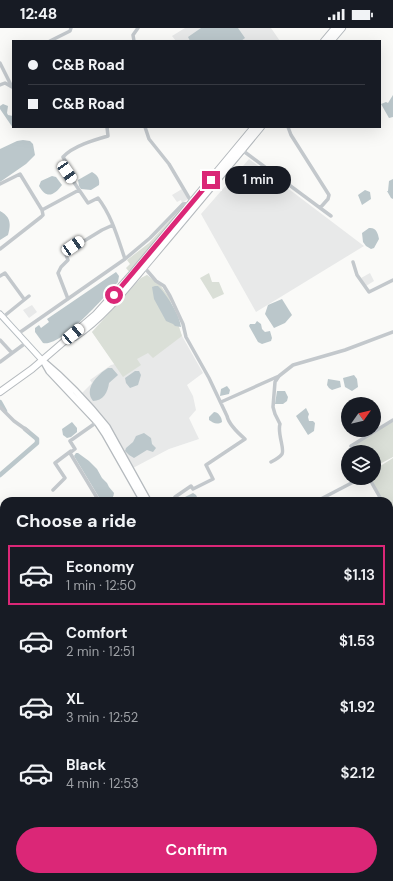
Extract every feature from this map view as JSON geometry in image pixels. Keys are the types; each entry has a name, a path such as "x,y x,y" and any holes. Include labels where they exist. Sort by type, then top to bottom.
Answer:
{"highway":[{"path":"325,40 335,28"},
{"path":"332,40 342,28"},
{"path":"2,391 42,360 96,314 192,203 253,128"},
{"path":"42,360 86,330 100,317 144,267 260,128"}],"main road":[{"path":"1,315 27,342 49,371 97,422 141,497"},
{"path":"42,360 64,380 107,427 146,497"}],"street":[{"path":"52,40 70,31 71,28"},
{"path":"134,40 133,35 138,28"},
{"path":"0,63 12,85"},
{"path":"0,85 5,83 12,86"},
{"path":"107,128 108,136 91,140 63,156 70,169 67,172 89,204 98,199 113,225 125,259"},
{"path":"19,333 125,259 150,238 182,204 192,203 169,164 149,139 145,128"},
{"path":"288,128 291,135 329,195 328,199 320,208"},
{"path":"242,150 331,216"},
{"path":"0,184 20,174 42,210 43,215 0,249"},
{"path":"42,210 79,190"},
{"path":"68,299 58,273 61,267 68,260 65,252 82,240 84,241 113,225"},
{"path":"353,262 357,274 369,292 393,280"},
{"path":"144,267 156,281 164,286 178,310 186,336 209,378 231,424 245,439 206,465 213,478 193,489 191,486 175,497"},
{"path":"0,276 5,273 24,299"},
{"path":"1,315 29,296"},
{"path":"221,402 279,376 293,365 345,350 393,332"},
{"path":"0,340 12,353"},
{"path":"0,361 27,342"},
{"path":"271,462 282,454 283,450 279,434 280,424 273,407 275,382 279,376"},
{"path":"0,407 14,421 28,431"},
{"path":"353,445 393,420"},
{"path":"75,448 70,441 97,422"},
{"path":"53,490 65,478 55,463 75,448"},
{"path":"75,448 70,453 97,497"},
{"path":"325,497 348,485"},
{"path":"373,485 380,497"}],"shaded area":[{"path":"185,28 271,28 279,40 175,40 172,36"},
{"path":"201,28 238,28 245,38 242,40 190,40 188,37"},
{"path":"393,95 393,117 389,118 381,104 386,102 388,103"},
{"path":"3,104 8,106 7,113 8,115 12,116 12,127 0,109 0,106"},
{"path":"17,141 30,141 33,144 35,155 26,164 0,182 0,149"},
{"path":"249,159 364,246 256,312 201,214"},
{"path":"92,172 98,177 99,185 91,190 81,189 78,180"},
{"path":"52,176 56,177 62,185 53,194 44,193 39,186 41,181"},
{"path":"393,179 393,199 387,191 389,181"},
{"path":"182,189 188,199 182,203 181,200 177,202 172,195"},
{"path":"365,190 370,192 371,199 362,205 358,195"},
{"path":"183,206 187,209 131,274 126,268 130,264 127,260 149,243"},
{"path":"0,211 8,218 10,227 8,235 0,240"},
{"path":"369,228 375,229 379,239 374,248 371,249 363,242 362,233"},
{"path":"116,272 119,276 118,282 83,319 61,337 51,342 43,343 35,332 35,328 39,325 41,328 49,322 47,319"},
{"path":"209,273 212,282 219,282 224,294 213,299 200,278"},
{"path":"370,273 374,281 366,286 361,278"},
{"path":"147,275 169,297 182,336 203,373 187,385 193,396 196,410 189,418 199,439 169,449 133,468 81,394 92,383 90,380 111,365 115,364 92,332 141,278"},
{"path":"147,275 160,285 169,297 182,336 153,358 148,353 137,359 141,365 123,377 92,332 141,278"},
{"path":"158,286 176,311 181,327 175,326 166,321 154,299 152,287"},
{"path":"282,299 292,315 285,323 274,328 265,314 268,305"},
{"path":"32,305 37,312 29,318 23,310"},
{"path":"257,321 261,324 262,329 265,332 270,331 272,338 271,341 262,344 258,342 249,326 250,324 255,324"},
{"path":"108,368 112,368 118,375 109,383 106,393 102,398 97,401 93,401 90,396 90,392 93,382"},
{"path":"135,371 139,371 141,375 138,385 130,388 126,383 125,378"},
{"path":"354,375 357,379 358,387 352,391 345,387 343,378"},
{"path":"328,379 340,381 341,387 332,390 327,385"},
{"path":"227,386 230,390 229,394 220,396 221,389"},
{"path":"277,391 285,391 288,397 287,401 283,404 275,404"},
{"path":"306,408 309,414 309,421 313,421 315,423 314,431 308,435 296,416"},
{"path":"214,412 220,415 222,422 215,423 209,420 209,417"},
{"path":"393,420 393,457 381,463 381,445 353,445 366,437 381,437 381,427"},
{"path":"72,422 77,428 77,432 71,437 67,438 63,435 62,429"},
{"path":"144,433 151,438 152,444 156,448 153,452 147,450 134,458 125,451 126,448 133,442 136,436"},
{"path":"78,453 97,469 114,493 112,497 99,497 74,456"},
{"path":"393,458 393,497 380,497 373,485 381,485 381,466"},
{"path":"193,493 197,497 185,497"}],"waterway":[{"path":"0,402 5,411"},
{"path":"0,475 37,443 37,439 25,429"}],"route":[{"path":"114,295 211,180"}]}
